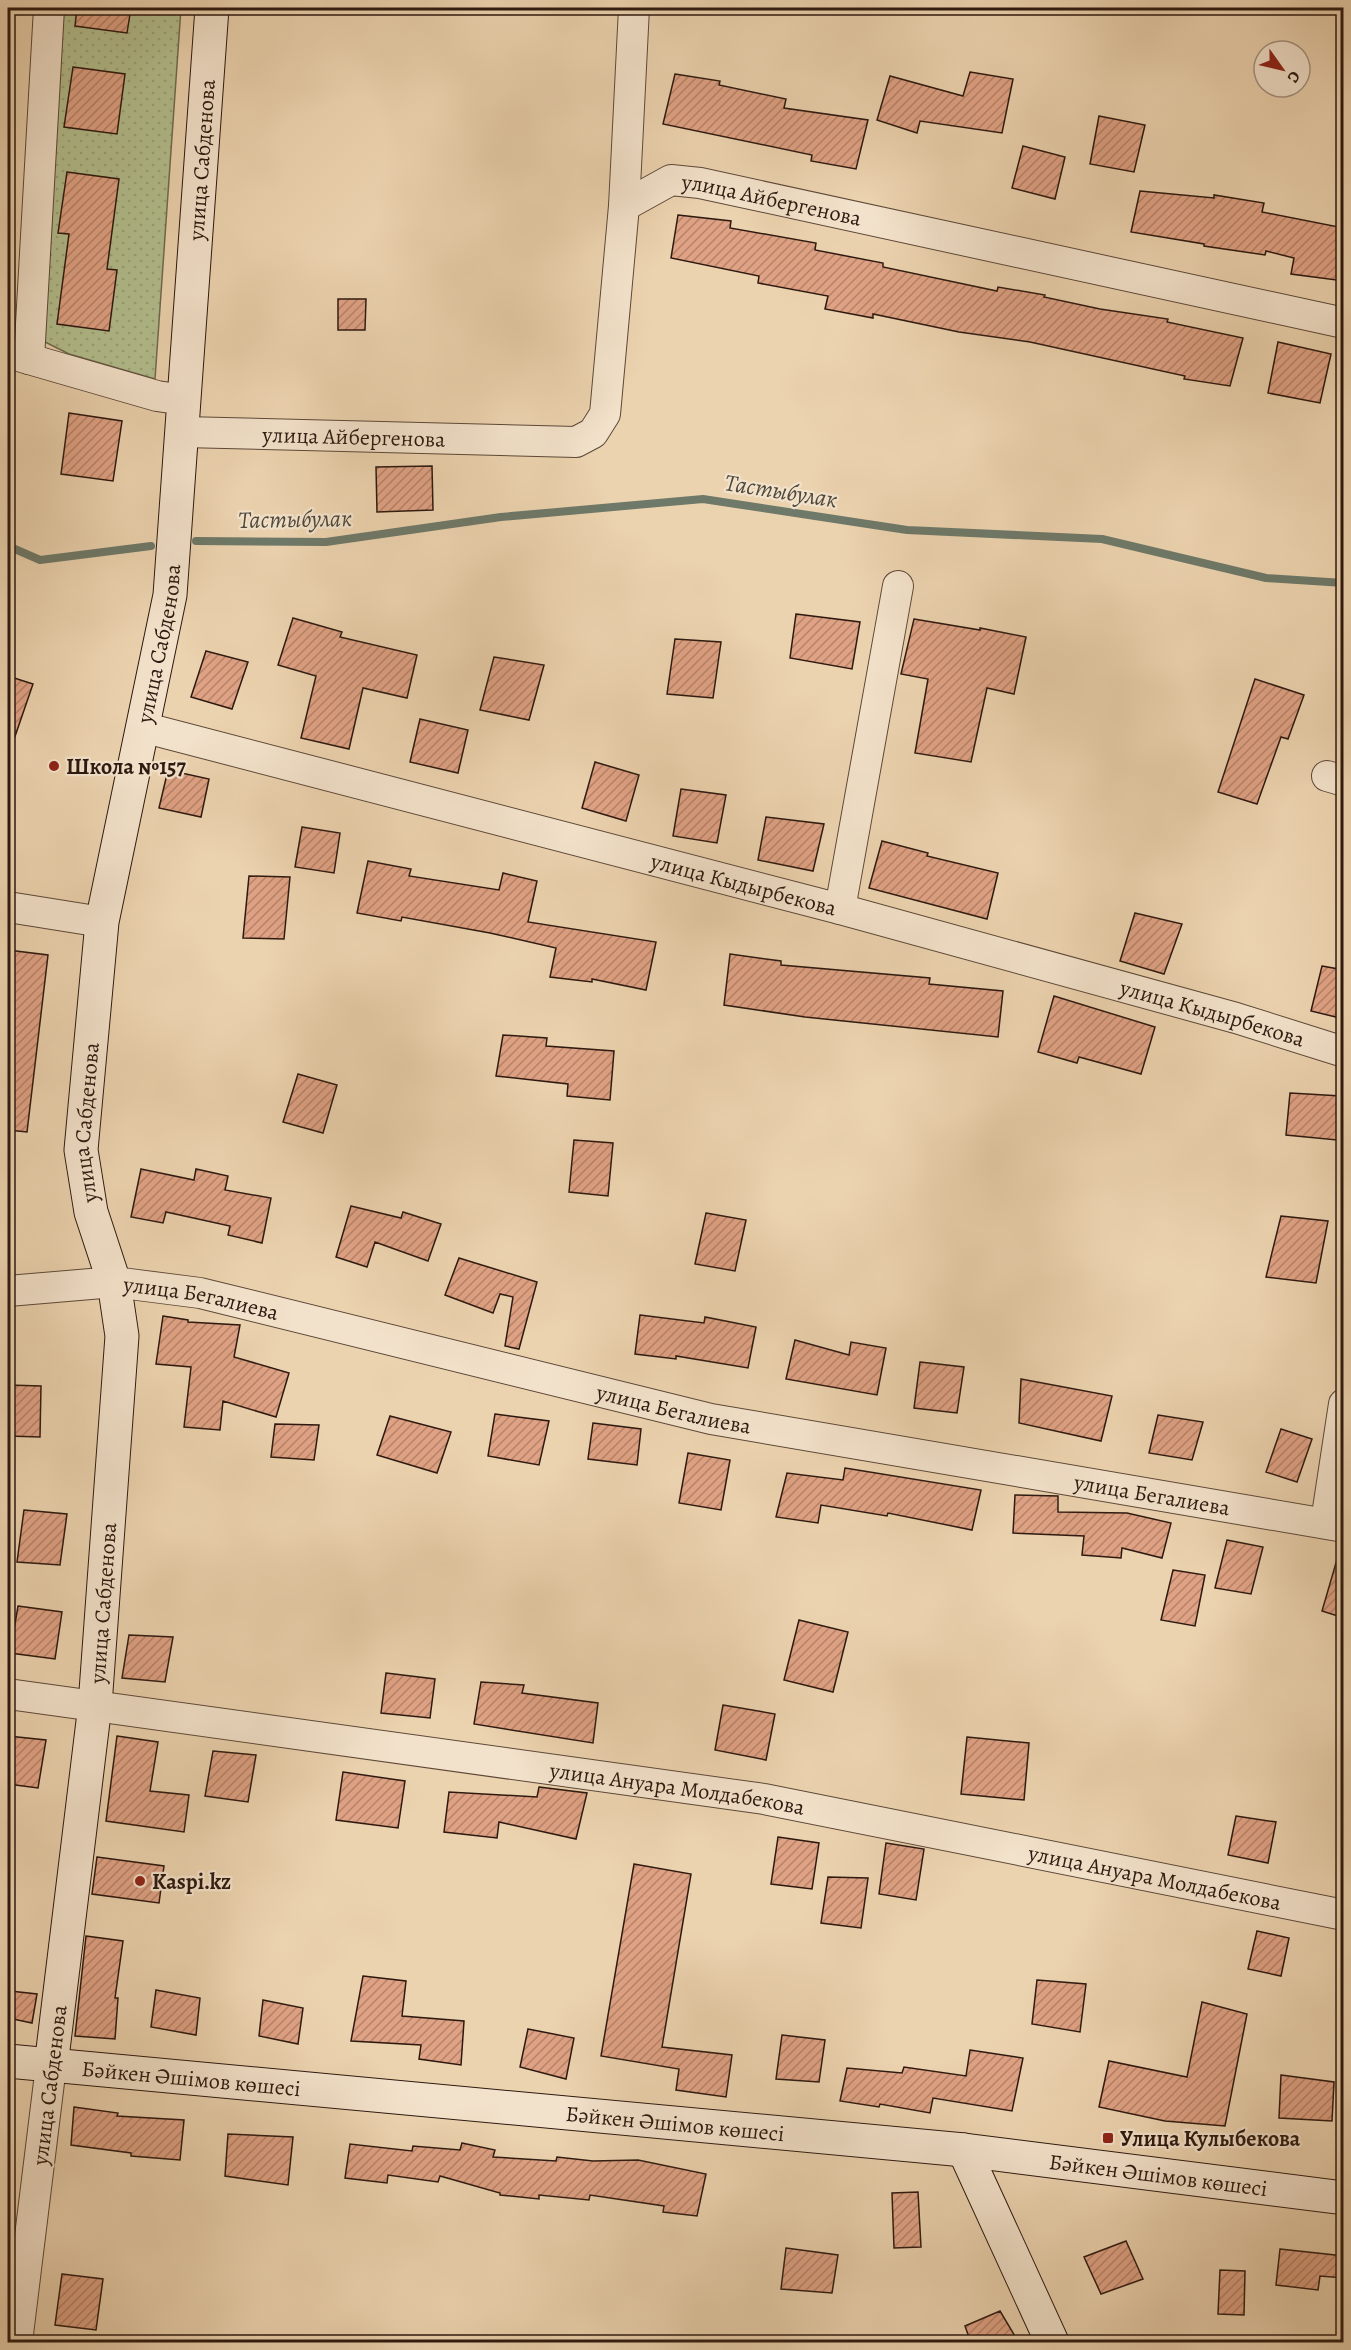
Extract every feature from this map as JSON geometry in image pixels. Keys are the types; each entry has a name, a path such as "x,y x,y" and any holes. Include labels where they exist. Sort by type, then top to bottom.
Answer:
{"street":[{"path":"18,356 49,8"},
{"name":"улица Сабденова","path":"17,2343 95,1705 123,1336 114,1282 91,1212 81,1150 102,922 170,594 212,8"},
{"path":"624,206 634,8"},
{"name":"улица Айбергенова","path":"18,356 157,396 183,416 576,442 593,433 606,414 624,206 671,180 700,183 1344,323"},
{"path":"840,909 898,586"},
{"name":"улица Кыдырбекова","path":"142,727 840,909 1236,1018 1344,1052"},
{"path":"8,907 102,922"},
{"name":"улица Бегалиева","path":"8,1291 114,1282 200,1293 711,1419 1335,1524"},
{"path":"1335,1524 1344,1404"},
{"name":"улица Ануара Молдабекова","path":"8,1694 764,1800 1344,1915"},
{"name":"Бәйкен Әшімов көшесі","path":"8,2061 964,2150 1344,2198"},
{"path":"964,2150 1052,2343"}],"green space":[{"path":"64,8 181,8 155,379 69,354 45,342 42,330"}],"building":[{"path":"77,8 131,8 127,33 75,26"},
{"path":"73,67 125,74 117,134 64,127"},
{"path":"970,72 1013,79 1002,133 920,121 917,133 877,120 890,76 963,96"},
{"path":"675,74 720,81 719,85 786,99 784,108 868,120 856,169 811,161 812,155 663,124"},
{"path":"1099,116 1145,125 1134,172 1090,164"},
{"path":"1023,146 1065,157 1055,199 1012,188"},
{"path":"67,172 119,179 107,269 117,270 109,331 57,324 69,234 58,233"},
{"path":"1140,191 1214,198 1214,195 1264,203 1262,212 1344,228 1344,281 1291,274 1294,258 1266,251 1265,255 1131,232"},
{"path":"678,215 731,221 730,228 816,243 815,250 883,263 883,267 997,291 998,287 1045,295 1044,297 1100,309 1168,319 1167,322 1243,338 1230,386 1184,379 1185,376 1030,342 959,332 873,314 873,318 825,309 828,296 758,283 759,276 671,258"},
{"path":"338,299 366,299 365,330 338,330"},
{"path":"1278,342 1331,354 1320,403 1268,393"},
{"path":"69,413 122,421 113,481 61,474"},
{"path":"432,466 433,510 377,512 376,467"},
{"path":"796,614 860,622 852,669 790,658"},
{"path":"293,618 342,632 340,637 417,655 407,698 363,688 349,749 301,738 316,676 278,665"},
{"path":"914,619 1026,637 1014,694 987,688 971,762 915,753 928,679 901,674"},
{"path":"675,639 721,642 713,698 667,694"},
{"path":"206,651 248,662 232,709 191,697"},
{"path":"494,657 544,665 529,720 480,710"},
{"name":"Школа №157","path":"8,676 33,684 11,748 8,747"},
{"path":"1255,679 1304,695 1288,739 1281,737 1257,804 1218,792"},
{"path":"420,719 468,730 458,773 410,762"},
{"path":"595,762 639,775 626,821 582,808"},
{"path":"168,770 209,779 201,817 159,808"},
{"path":"681,789 726,795 717,843 673,836"},
{"path":"766,817 824,824 813,871 758,860"},
{"path":"302,827 340,833 334,873 295,867"},
{"path":"882,841 928,853 927,856 998,873 987,919 869,888"},
{"path":"368,861 411,869 409,876 499,890 503,873 537,881 528,922 656,942 646,990 592,979 592,982 550,977 556,948 402,917 401,921 357,913"},
{"path":"249,876 290,877 284,939 243,938"},
{"path":"1135,913 1182,924 1164,974 1120,961"},
{"path":"8,950 48,955 27,1132 8,1130"},
{"path":"730,954 781,961 781,965 930,978 929,984 1003,991 998,1037 805,1017 724,1005"},
{"path":"1322,966 1344,970 1344,1019 1311,1011"},
{"path":"1054,996 1155,1027 1141,1074 1079,1057 1077,1063 1038,1052"},
{"path":"503,1035 547,1038 546,1046 614,1051 610,1100 567,1096 568,1084 496,1076"},
{"path":"298,1074 337,1085 323,1133 283,1122"},
{"path":"1290,1093 1341,1096 1337,1140 1286,1135"},
{"path":"574,1140 613,1143 608,1196 569,1192"},
{"path":"141,1169 194,1180 196,1169 228,1176 225,1190 271,1198 262,1243 228,1235 230,1226 166,1212 163,1223 131,1217"},
{"path":"351,1206 401,1218 403,1212 441,1224 428,1261 375,1242 367,1267 336,1257"},
{"path":"706,1213 746,1220 735,1271 695,1264"},
{"path":"1281,1216 1328,1221 1316,1283 1266,1277"},
{"path":"459,1258 537,1282 519,1349 505,1346 513,1297 500,1294 493,1313 445,1295"},
{"path":"640,1315 704,1323 705,1317 756,1327 748,1368 676,1356 676,1359 635,1354"},
{"path":"163,1316 188,1320 188,1322 240,1325 234,1357 289,1373 276,1417 223,1401 220,1430 184,1427 191,1367 156,1364"},
{"path":"795,1340 849,1355 851,1342 886,1348 877,1395 786,1379"},
{"path":"920,1362 964,1367 957,1413 914,1408"},
{"path":"1021,1379 1112,1396 1101,1441 1019,1423"},
{"path":"8,1385 41,1386 40,1437 8,1436"},
{"path":"495,1414 549,1421 539,1465 488,1456"},
{"path":"1158,1415 1203,1422 1192,1460 1149,1453"},
{"path":"390,1416 451,1432 437,1473 377,1455"},
{"path":"593,1423 641,1429 637,1465 588,1459"},
{"path":"275,1424 319,1425 314,1460 271,1457"},
{"path":"1281,1429 1312,1439 1297,1482 1266,1472"},
{"path":"688,1453 730,1460 721,1510 679,1503"},
{"path":"845,1468 981,1490 972,1530 888,1513 887,1516 821,1505 818,1523 776,1517 787,1473 843,1480"},
{"path":"1015,1495 1058,1496 1058,1512 1127,1513 1171,1523 1162,1558 1122,1548 1121,1558 1082,1555 1084,1536 1013,1533"},
{"path":"24,1510 67,1514 60,1565 17,1562"},
{"path":"1227,1540 1263,1547 1251,1594 1215,1588"},
{"path":"1338,1556 1344,1556 1344,1618 1322,1611"},
{"path":"1173,1570 1205,1575 1195,1626 1161,1620"},
{"path":"18,1606 62,1612 55,1659 10,1653"},
{"path":"799,1620 848,1632 833,1692 784,1680"},
{"path":"129,1635 173,1637 165,1682 122,1678"},
{"path":"386,1673 435,1679 430,1718 381,1713"},
{"path":"481,1682 524,1685 522,1693 598,1703 593,1743 474,1724"},
{"path":"723,1705 775,1714 766,1760 715,1750"},
{"path":"8,1736 46,1740 38,1788 8,1784"},
{"path":"117,1736 158,1742 150,1791 189,1795 184,1832 106,1821"},
{"path":"967,1737 1029,1743 1024,1800 961,1794"},
{"path":"213,1751 256,1755 248,1802 205,1796"},
{"path":"343,1772 405,1781 398,1828 336,1820"},
{"path":"539,1787 587,1793 576,1839 499,1822 497,1838 444,1832 449,1792 537,1797"},
{"path":"1236,1816 1276,1822 1268,1863 1228,1855"},
{"path":"778,1837 819,1843 812,1889 771,1884"},
{"path":"886,1843 924,1849 916,1900 879,1894"},
{"path":"97,1857 164,1866 159,1903 92,1894"},
{"path":"634,1864 691,1874 662,2047 732,2055 726,2097 676,2090 679,2069 601,2056"},
{"path":"828,1877 868,1878 861,1928 821,1923"},
{"path":"1257,1931 1289,1938 1281,1976 1248,1969"},
{"path":"86,1936 123,1941 115,1998 118,1998 115,2039 75,2036"},
{"path":"363,1976 406,1981 402,2016 464,2021 461,2065 419,2059 421,2045 351,2041"},
{"path":"1037,1980 1086,1984 1080,2032 1032,2024"},
{"path":"156,1990 200,1998 196,2035 151,2027"},
{"path":"10,1991 37,1994 32,2023 8,2018"},
{"path":"263,2000 303,2008 298,2044 259,2036"},
{"path":"1202,2002 1247,2014 1225,2126 1165,2121 1099,2107 1109,2061 1187,2077"},
{"path":"528,2029 574,2038 566,2079 520,2067"},
{"path":"782,2035 825,2040 819,2082 776,2079"},
{"path":"970,2050 1023,2058 1012,2111 933,2098 930,2113 880,2104 879,2107 840,2101 847,2068 902,2073 904,2067 966,2076"},
{"path":"1281,2075 1334,2082 1332,2121 1279,2118"},
{"path":"74,2107 118,2113 117,2116 184,2120 180,2160 131,2156 131,2153 71,2145"},
{"path":"228,2134 293,2137 288,2185 225,2176"},
{"path":"462,2143 495,2150 493,2157 556,2161 557,2157 593,2161 638,2160 706,2174 697,2216 663,2212 664,2206 590,2195 589,2200 539,2195 539,2199 500,2195 500,2193 440,2176 438,2182 388,2175 387,2183 345,2178 350,2144 412,2151 413,2146 460,2150"},
{"path":"918,2192 921,2247 894,2248 892,2193"},
{"path":"1126,2241 1143,2279 1101,2294 1084,2257"},
{"path":"786,2248 838,2255 832,2293 781,2289"},
{"path":"1280,2249 1344,2256 1344,2278 1320,2276 1318,2290 1276,2285"},
{"path":"1220,2270 1245,2271 1244,2315 1218,2314"},
{"path":"62,2274 103,2279 96,2330 55,2325"},
{"path":"1000,2311 1019,2343 971,2343 965,2326"}],"waterway":[{"name":"Тастыбулак","path":"196,541 326,542 501,517 703,499 907,530 1102,539 1266,578 1344,583"},
{"name":"Тастыбулак","path":"8,546 40,560 151,546"}],"place":[{"name":"Школа №157","path":"54,766"},
{"name":"Kaspi.kz","path":"140,1881"},
{"name":"Улица Кулыбекова","path":"1108,2138"}]}
